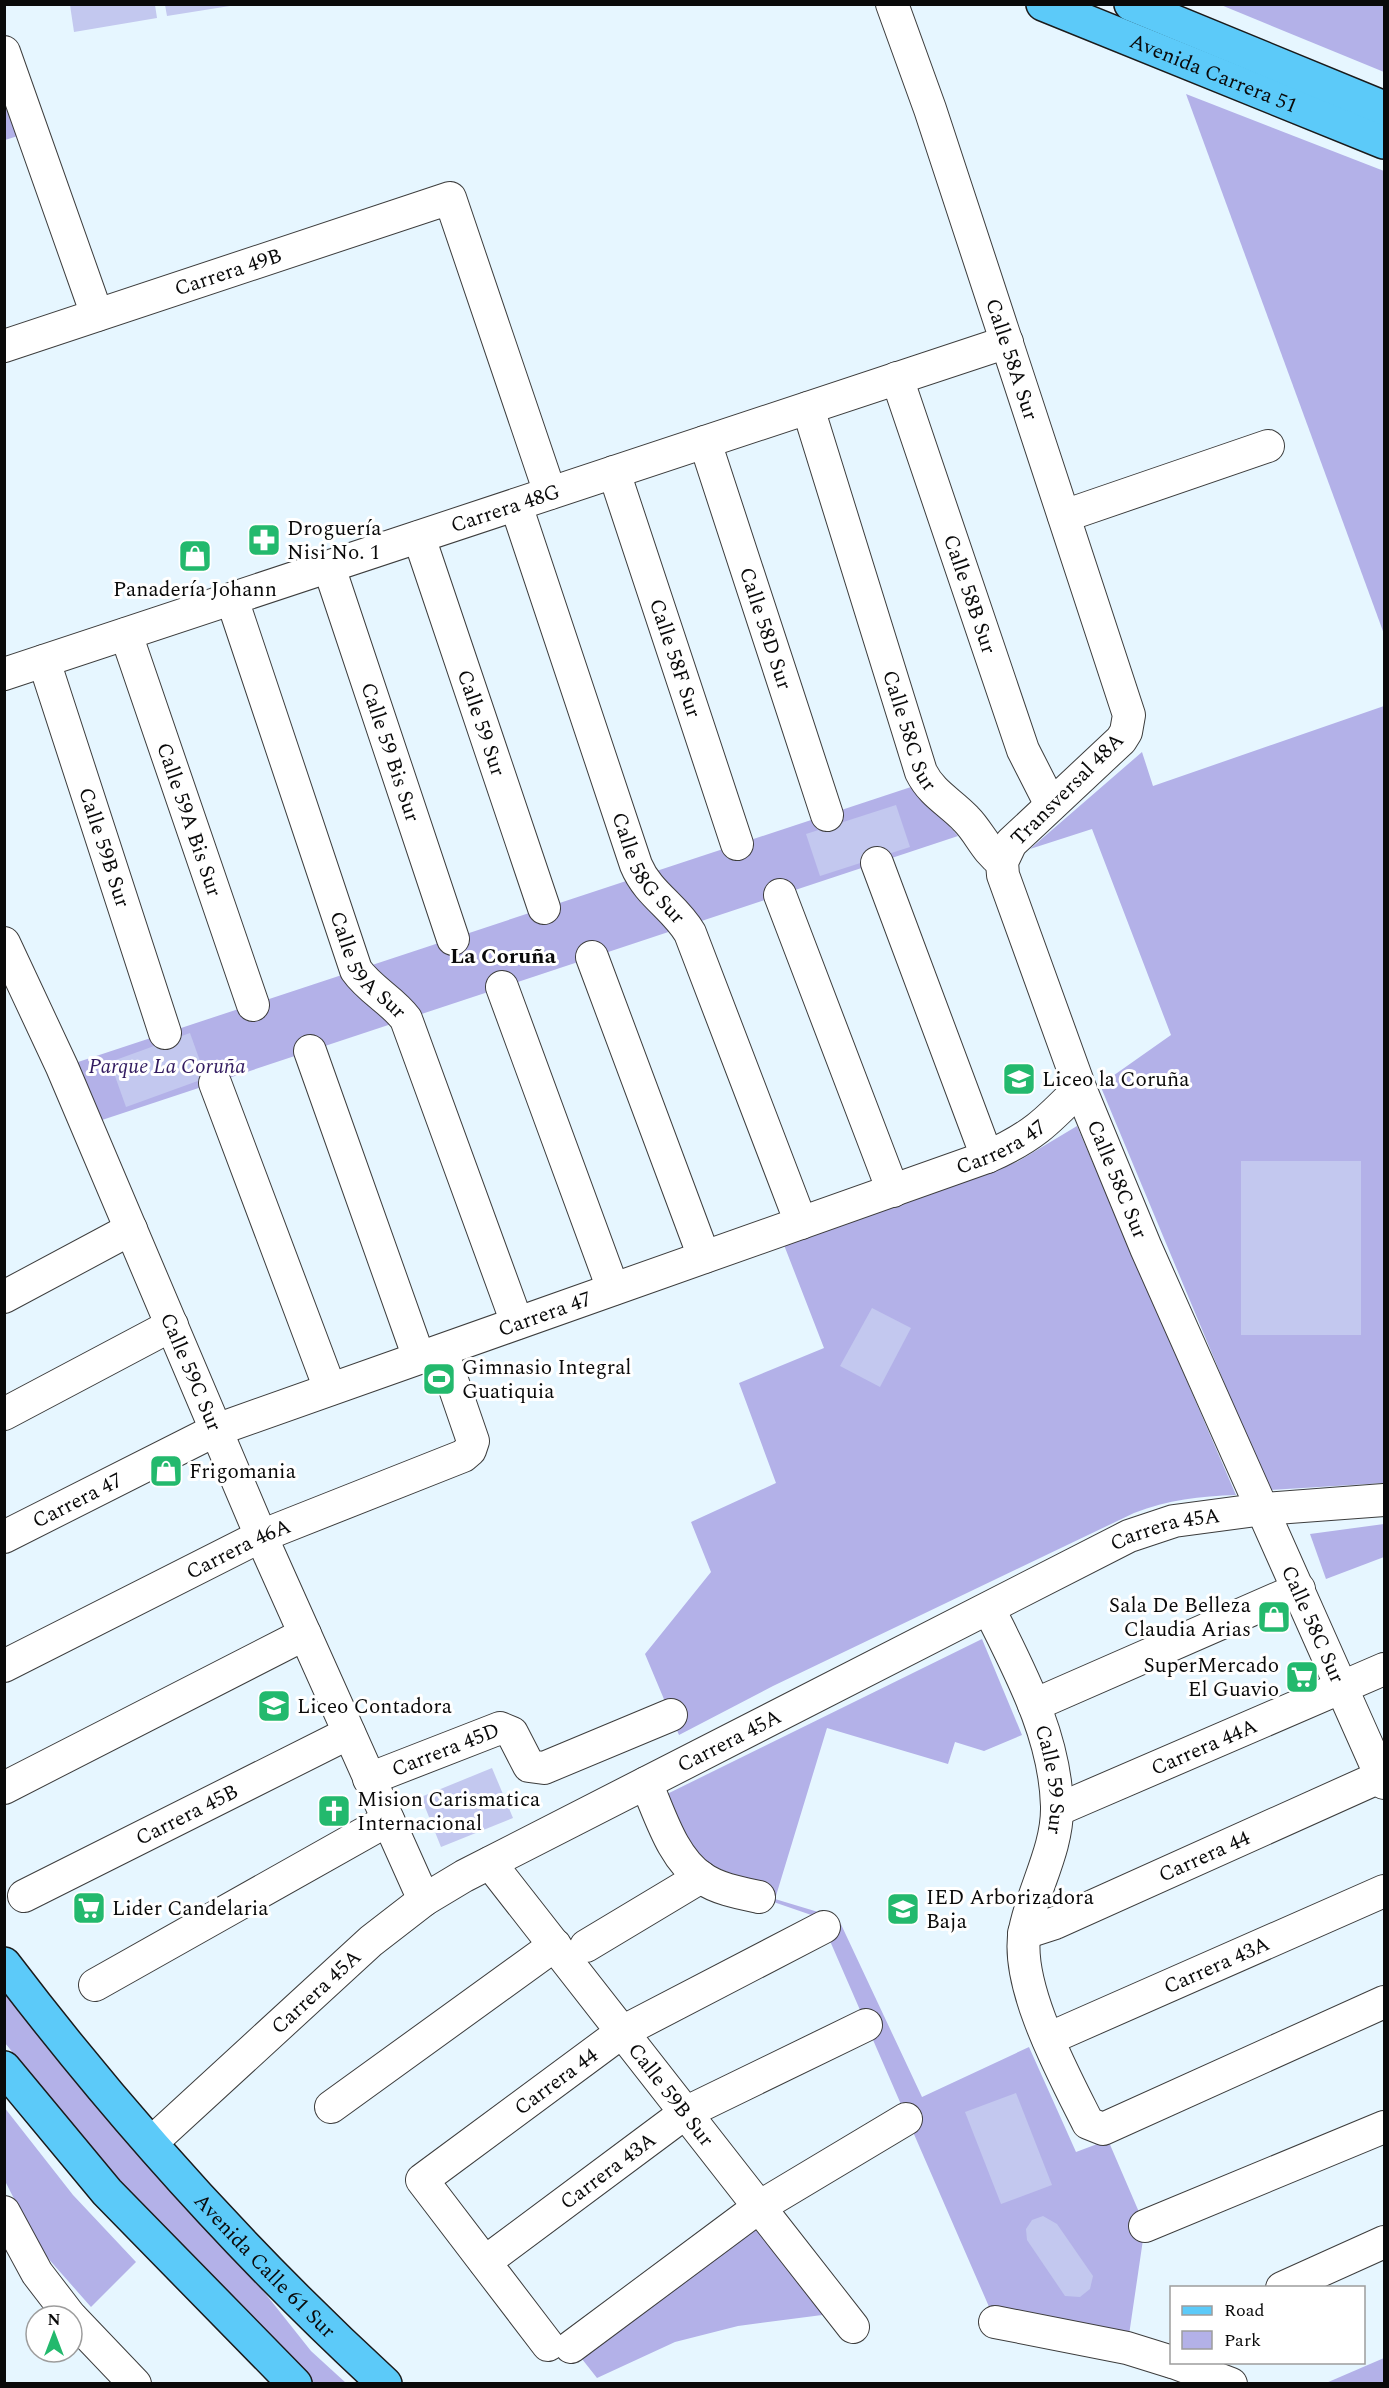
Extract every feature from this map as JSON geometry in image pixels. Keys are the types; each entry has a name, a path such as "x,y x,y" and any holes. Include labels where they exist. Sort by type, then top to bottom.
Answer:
{"main road":[{"name":"Avenida Carrera 51","path":"1043,4 1384,142"},
{"name":"Avenida Carrera 51","path":"1131,4 1384,108"},
{"name":"Avenida Calle 61 Sur","path":"4,1964 152,2143 282,2284 385,2384"},
{"path":"4,2068 107,2192 295,2384"}],"street":[{"name":"Calle 58A Sur","path":"891,4 930,109 1130,715"},
{"path":"4,52 98,315"},
{"name":"Carrera 49B","path":"4,346 450,198 550,493"},
{"name":"Carrera 48G","path":"4,674 1007,342"},
{"name":"Calle 58B Sur","path":"897,378 1023,750 1051,805"},
{"name":"Calle 58C Sur","path":"808,408 921,772 941,800 965,818 986,849 1002,862 1007,890 1022,934 1080,1088 1146,1248 1383,1778"},
{"name":"Calle 58D Sur","path":"705,442 826,815"},
{"path":"1065,516 1268,446"},
{"name":"Calle 58F Sur","path":"614,472 737,844"},
{"name":"Calle 58G Sur","path":"516,505 636,865 648,887 678,915 690,933 801,1223"},
{"name":"Calle 59 Sur","path":"418,537 544,908"},
{"name":"Calle 59 Bis Sur","path":"329,567 453,939"},
{"name":"Calle 59A Sur","path":"232,599 356,970 365,983 392,1003 406,1019 517,1323"},
{"name":"Calle 59A Bis Sur","path":"126,634 253,1005"},
{"name":"Calle 59B Sur","path":"44,661 165,1033"},
{"name":"Transversal 48A","path":"1002,862 1011,843 1121,740 1126,732 1130,715"},
{"path":"877,863 987,1157"},
{"path":"780,895 893,1191"},
{"name":"Calle 59C Sur","path":"4,943 62,1067 261,1536 424,1900"},
{"path":"592,957 704,1257"},
{"path":"502,987 613,1289"},
{"path":"310,1051 430,1354"},
{"path":"215,1083 330,1389"},
{"name":"Carrera 47","path":"4,1537 216,1430 987,1157 1030,1137 1045,1125 1080,1088"},
{"path":"4,1297 131,1229"},
{"path":"4,1414 172,1325"},
{"name":"Carrera 46A","path":"4,1666 261,1536 463,1456 470,1450 473,1441 430,1354"},
{"name":"Carrera 45A","path":"152,2143 371,1941 424,1900 490,1863 1129,1536 1174,1521 1264,1509 1384,1500"},
{"path":"1034,1706 1299,1589"},
{"name":"Calle 59 Sur","path":"989,1609 1034,1706 1052,1764 1057,1810 1052,1843 1024,1933 1026,1966 1048,2039 1088,2123 1103,2129 1384,2002"},
{"path":"4,1788 304,1634"},
{"name":"Carrera 44A","path":"1057,1810 1341,1686 1384,1670"},
{"name":"Carrera 45D","path":"369,1779 500,1728 512,1733 529,1766 544,1768 671,1715"},
{"name":"Carrera 45B","path":"24,1896 349,1733"},
{"name":"Carrera 44","path":"1024,1933 1055,1923 1383,1778"},
{"path":"646,1783 678,1853 701,1877 732,1891 759,1897"},
{"path":"95,1985 388,1820"},
{"name":"Calle 59B Sur","path":"490,1863 853,2326"},
{"path":"586,1946 701,1877"},
{"name":"Carrera 43A","path":"1048,2039 1384,1891"},
{"name":"Carrera 44","path":"485,2262 422,2180 622,2032 824,1927"},
{"path":"331,2107 555,1945"},
{"name":"Carrera 43A","path":"485,2262 685,2113 866,2025"},
{"path":"485,2262 560,2346 759,2207 906,2119"},
{"path":"1145,2226 1384,2127"},
{"path":"4,2212 14,2254 60,2304"},
{"path":"1286,2286 1384,2242"},
{"path":"995,2322 1139,2351 1170,2361"},
{"path":"84,2331 135,2384"},
{"path":"1139,2351 1170,2337"},
{"path":"1177,2364 1231,2384"}],"green space":[{"path":"165,4 236,5 167,16"},
{"path":"70,5 155,5 157,18 74,32"},
{"path":"1221,5 1384,5 1384,72"},
{"path":"4,86 21,135 5,140 4,140"},
{"path":"1186,94 1384,171 1384,634"},
{"path":"1384,706 1384,1483 1269,1490 1100,1085 1171,1035 1092,829 1030,849 1142,752 1153,786"},
{"name":"Parque La Coruña","path":"914,786 958,836 99,1121 75,1063"},
{"path":"896,805 910,847 820,876 806,834"},
{"path":"190,1033 206,1078 126,1107 110,1062"},
{"path":"1077,1126 1236,1495 1184,1500 1134,1513 773,1686 679,1735 645,1654 711,1572 691,1522 776,1483 739,1383 824,1348 784,1245 1017,1162"},
{"path":"1241,1161 1361,1161 1361,1335 1241,1335"},
{"path":"872,1308 911,1328 880,1387 840,1366"},
{"path":"1384,1524 1384,1557 1326,1579 1310,1534"},
{"path":"982,1639 1022,1735 984,1751 955,1742 948,1764 827,1728 775,1899 838,1918 922,2097 1029,2047 1076,2152 1108,2140 1145,2226 1129,2335 990,2309 820,1918 759,1897 741,1878 709,1864 687,1840 663,1796"},
{"path":"492,1768 513,1818 441,1847 421,1797"},
{"path":"4,1993 142,2158 249,2273 311,2351 346,2383 314,2383 119,2182 5,2043"},
{"path":"1016,2093 1052,2185 1001,2204 965,2112"},
{"path":"4,2107 73,2195 136,2262 91,2307 39,2248 5,2181"},
{"path":"743,2206 830,2314 738,2326 675,2342 597,2378 567,2340"},
{"path":"1043,2216 1057,2224 1093,2276 1090,2289 1080,2297 1065,2296 1027,2240 1026,2229 1032,2220"},
{"path":"1384,2358 1384,2383 1326,2383"}],"place":[{"name":"Droguería Nisi No. 1","path":"264,540"},
{"name":"Panadería Johann","path":"195,556"},
{"name":"Liceo la Coruña","path":"1019,1079"},
{"name":"Gimnasio Integral Guatiquia","path":"439,1379"},
{"name":"Frigomania","path":"166,1471"},
{"name":"Sala De Belleza Claudia Arias","path":"1274,1617"},
{"name":"SuperMercado El Guavio","path":"1302,1677"},
{"name":"Liceo Contadora","path":"274,1706"},
{"name":"Mision Carismatica Internacional","path":"334,1811"},
{"name":"Lider Candelaria","path":"89,1908"},
{"name":"IED Arborizadora Baja","path":"903,1909"}],"district":[{"name":"La Coruña","path":"503,955"}]}
